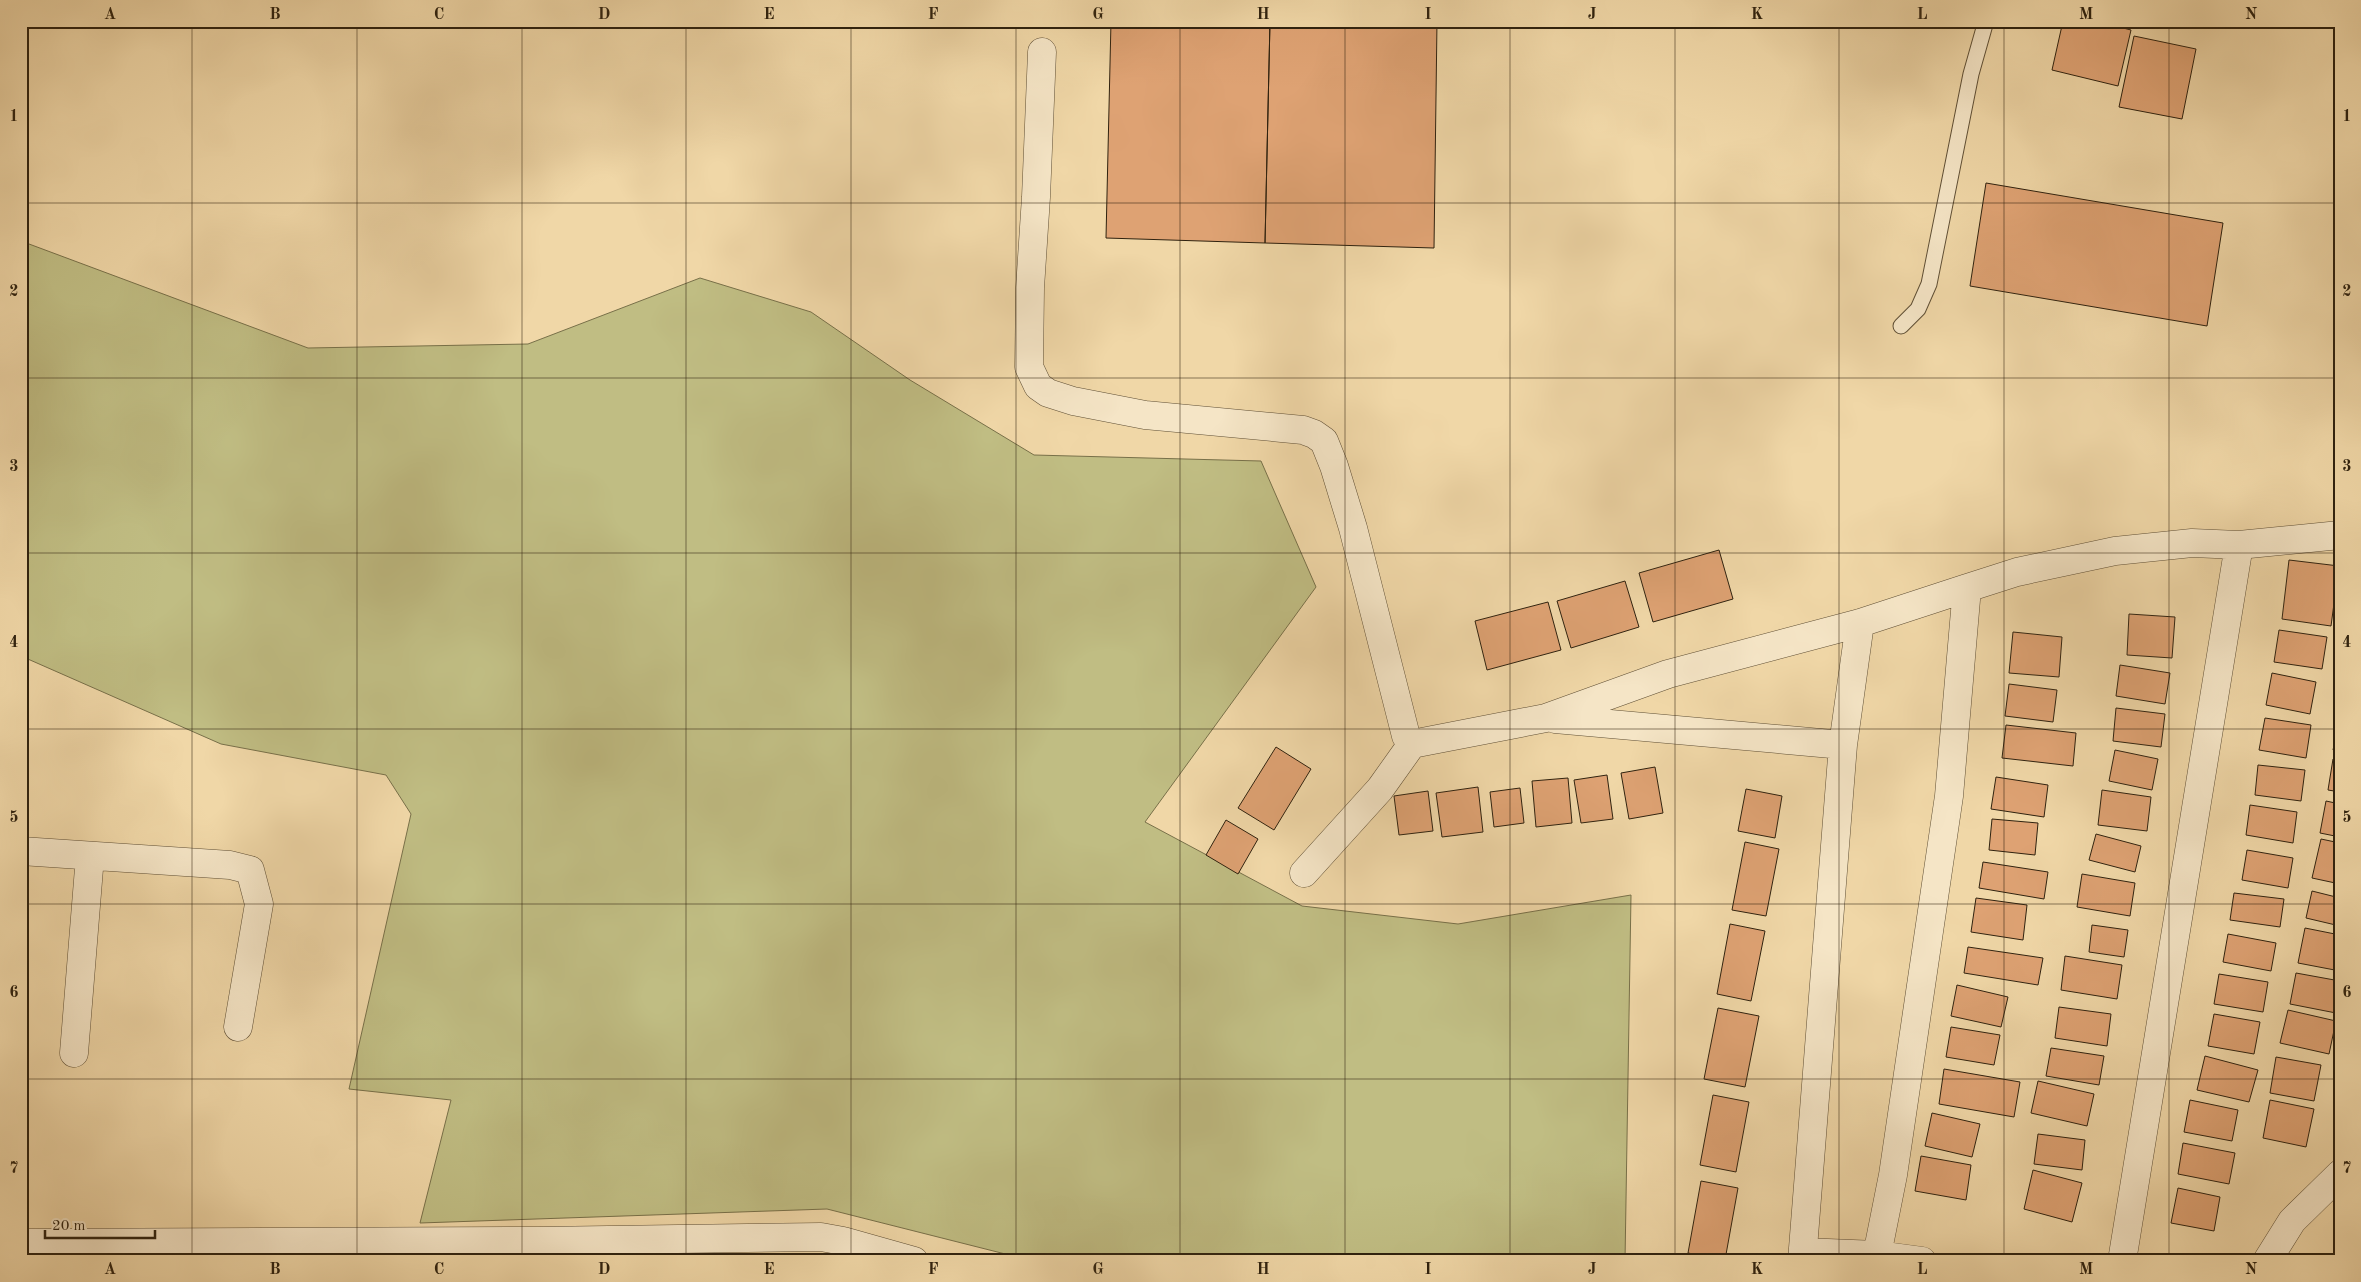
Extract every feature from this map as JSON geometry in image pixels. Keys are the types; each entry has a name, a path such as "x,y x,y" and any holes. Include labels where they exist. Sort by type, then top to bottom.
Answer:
{"street":[{"path":"1042,52 1030,288 1029,368 1038,386 1048,393 1073,401 1136,413 1303,430 1314,434 1324,442 1334,466 1353,528 1406,736 1412,744"},
{"path":"1304,873 1380,789 1412,744 1546,718 1668,674 1860,623 2017,572 2115,551 2192,543 2239,545 2340,535"},
{"path":"2122,1261 2239,545"},
{"path":"1877,1255 1893,1176 1949,796 1967,588"},
{"path":"1860,623 1844,746 1803,1256 1877,1255 1922,1261"},
{"path":"1546,718 1844,746"},
{"path":"21,851 230,865 250,870 259,904 238,1027"},
{"path":"74,1053 90,856"},
{"path":"2267,1261 2292,1221 2340,1174"},
{"path":"21,1243 539,1241 821,1237 843,1240 914,1261"}],"lane":[{"path":"1901,326 1918,309 1929,284 1971,74 1986,21"}],"shaded area":[{"path":"21,241 308,348 528,344 700,278 811,312 910,380 1034,455 1261,461 1316,587 1145,822 1302,906 1458,924 1631,895 1625,1261 1033,1261 827,1209 420,1223 451,1100 349,1089 411,814 386,775 221,744 21,656"}],"building":[{"path":"1111,21 1270,21 1265,243 1106,238"},
{"path":"1270,21 1437,21 1434,248 1265,243"},
{"path":"2063,21 2096,21 2131,30 2118,86 2052,70"},
{"path":"2134,36 2196,49 2182,119 2119,107"},
{"path":"1986,183 2223,223 2207,326 1970,286"},
{"path":"1719,550 1733,599 1653,622 1639,573"},
{"path":"2289,560 2339,566 2331,626 2282,619"},
{"path":"1625,581 1639,627 1571,648 1557,601"},
{"path":"1548,602 1561,650 1487,670 1475,621"},
{"path":"2129,614 2175,617 2172,658 2127,655"},
{"path":"2279,630 2327,637 2322,669 2274,662"},
{"path":"2013,632 2062,637 2059,677 2009,673"},
{"path":"2120,665 2170,673 2165,704 2116,696"},
{"path":"2272,673 2316,682 2310,714 2266,705"},
{"path":"2009,684 2057,690 2053,722 2005,716"},
{"path":"2116,708 2165,714 2161,747 2113,741"},
{"path":"2265,718 2311,725 2306,758 2259,750"},
{"path":"2340,718 2340,752 2333,750"},
{"path":"2006,725 2076,733 2073,766 2002,758"},
{"path":"1276,747 1311,769 1274,830 1238,808"},
{"path":"2115,750 2158,759 2152,790 2109,781"},
{"path":"2333,759 2340,760 2340,792 2328,790"},
{"path":"2258,765 2305,770 2301,801 2255,795"},
{"path":"1655,767 1663,813 1629,819 1621,773"},
{"path":"1607,775 1613,819 1581,823 1574,780"},
{"path":"1996,777 2048,785 2044,817 1991,809"},
{"path":"1568,778 1572,823 1536,827 1532,781"},
{"path":"1478,787 1483,832 1442,837 1436,793"},
{"path":"1520,788 1524,823 1494,827 1490,792"},
{"path":"1746,789 1782,796 1775,838 1738,831"},
{"path":"2102,790 2151,797 2147,831 2098,825"},
{"path":"1428,791 1433,831 1399,835 1394,796"},
{"path":"2326,801 2340,804 2340,837 2320,833"},
{"path":"2250,805 2297,812 2293,843 2246,835"},
{"path":"1992,819 2038,823 2035,855 1989,850"},
{"path":"1226,820 1258,839 1238,874 1206,855"},
{"path":"2096,834 2141,846 2135,872 2089,860"},
{"path":"2321,839 2340,843 2340,884 2312,878"},
{"path":"1745,842 1779,849 1766,916 1732,910"},
{"path":"2247,850 2293,858 2288,888 2242,880"},
{"path":"1983,862 2048,872 2044,899 1979,888"},
{"path":"2082,874 2135,883 2130,916 2077,907"},
{"path":"2312,891 2340,898 2340,926 2306,918"},
{"path":"2234,893 2284,899 2280,927 2230,920"},
{"path":"1976,898 2027,905 2023,940 1971,932"},
{"path":"1730,924 1765,931 1751,1001 1717,994"},
{"path":"2092,925 2128,930 2124,957 2089,952"},
{"path":"2305,928 2340,935 2340,971 2298,963"},
{"path":"2228,934 2276,943 2271,971 2223,962"},
{"path":"1968,947 2043,958 2038,985 1964,973"},
{"path":"2065,956 2122,965 2117,999 2061,990"},
{"path":"2296,973 2340,981 2336,1013 2290,1004"},
{"path":"2219,974 2268,982 2263,1012 2214,1004"},
{"path":"1957,985 2008,997 2001,1027 1951,1016"},
{"path":"2059,1007 2111,1014 2107,1046 2055,1038"},
{"path":"1718,1008 1759,1016 1745,1087 1704,1079"},
{"path":"2288,1010 2336,1021 2329,1054 2280,1043"},
{"path":"2214,1014 2260,1022 2254,1054 2208,1046"},
{"path":"1951,1027 2000,1035 1994,1065 1946,1057"},
{"path":"2051,1048 2104,1056 2099,1085 2046,1076"},
{"path":"2205,1056 2258,1070 2249,1102 2197,1090"},
{"path":"2276,1057 2321,1065 2314,1101 2270,1093"},
{"path":"1944,1069 2020,1082 2014,1117 1939,1104"},
{"path":"2038,1081 2094,1094 2087,1126 2031,1113"},
{"path":"1713,1095 1749,1102 1736,1172 1700,1165"},
{"path":"2190,1100 2238,1110 2232,1141 2184,1132"},
{"path":"2270,1100 2314,1109 2306,1147 2263,1138"},
{"path":"1932,1113 1980,1124 1972,1157 1925,1146"},
{"path":"2038,1134 2085,1140 2082,1170 2034,1164"},
{"path":"2183,1143 2235,1153 2229,1184 2178,1174"},
{"path":"1921,1156 1971,1165 1966,1200 1915,1191"},
{"path":"2033,1170 2082,1183 2072,1222 2024,1209"},
{"path":"1701,1181 1738,1188 1725,1260 1688,1253"},
{"path":"2178,1188 2220,1197 2214,1231 2171,1223"}]}
